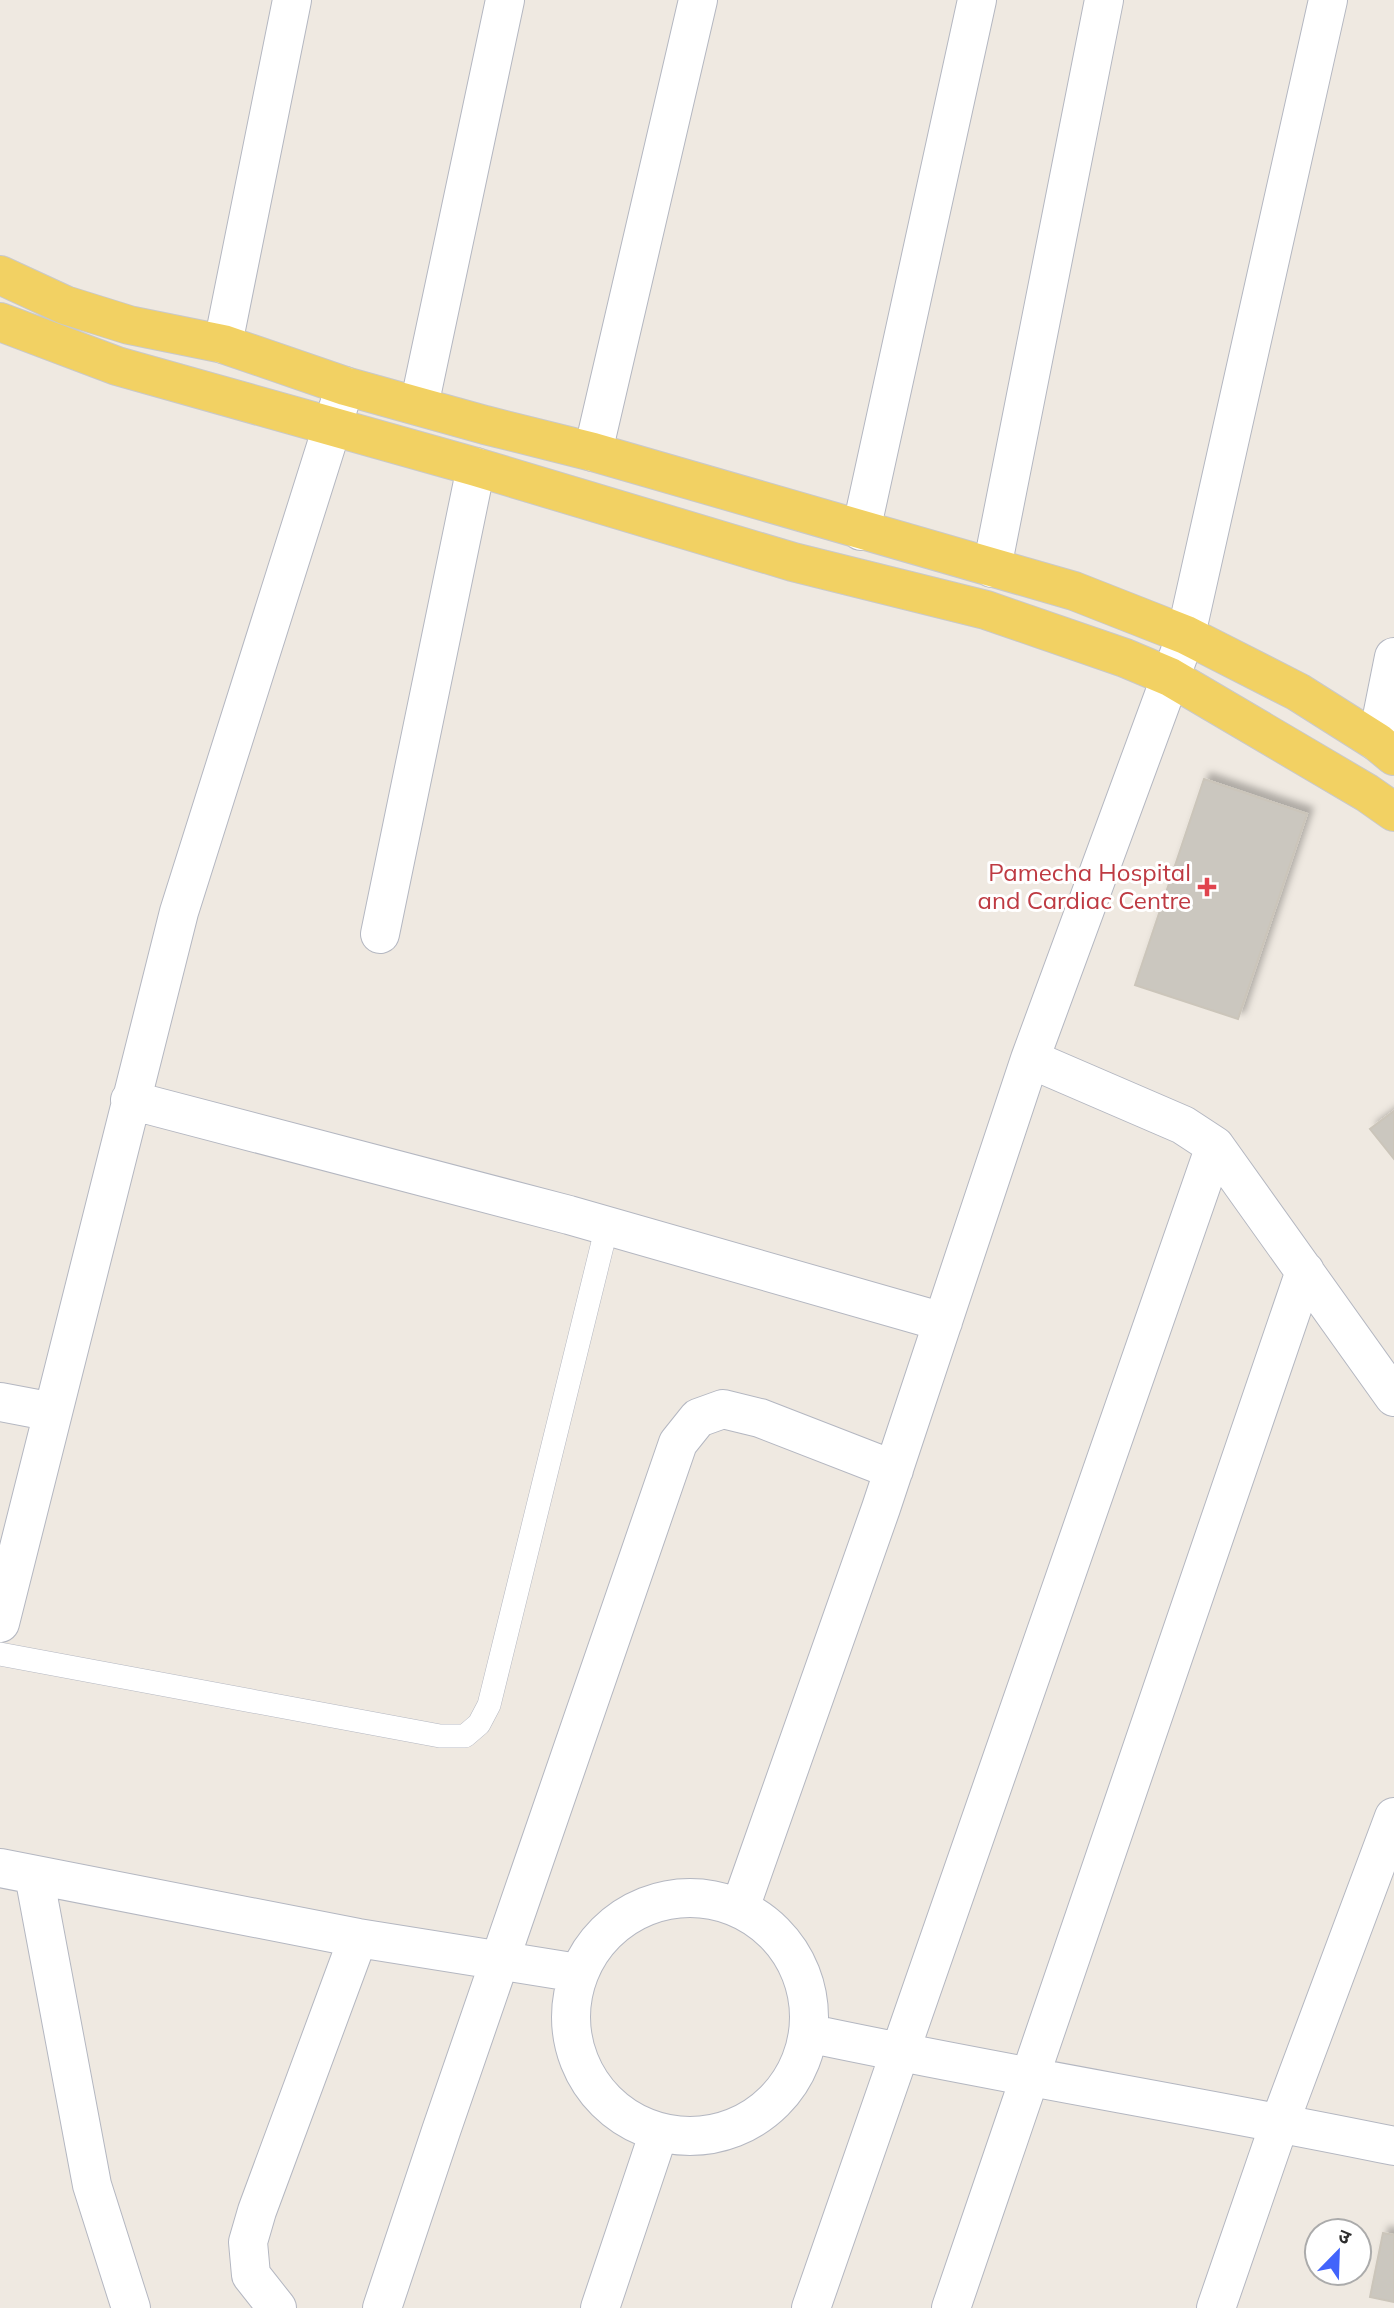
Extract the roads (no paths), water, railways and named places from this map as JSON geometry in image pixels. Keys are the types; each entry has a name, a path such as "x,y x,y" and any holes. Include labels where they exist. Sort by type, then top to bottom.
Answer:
{"main road":[{"path":"0,275 65,305 129,325 223,344 345,386 593,452 1074,591 1186,635 1298,692 1386,749"},
{"path":"0,322 117,366 476,467 793,562 986,610 1125,657 1170,677 1367,793 1394,812"},
{"path":"117,366 129,325"}],"street":[{"path":"223,344 292,0"},
{"path":"419,406 505,0"},
{"path":"593,452 698,0"},
{"path":"860,531 977,0"},
{"path":"992,569 1104,0"},
{"path":"740,1908 894,1469 1030,1059 1186,635 1328,0"},
{"path":"0,1623 178,912 345,386"},
{"path":"380,934 476,467"},
{"path":"1386,749 1394,657"},
{"path":"1030,1059 1184,1125 1215,1146 1394,1397"},
{"path":"130,1100 607,1226 943,1322"},
{"path":"811,2308 1215,1146"},
{"path":"951,2308 1305,1271"},
{"path":"0,1402 53,1412"},
{"path":"382,2308 678,1443 698,1418 723,1409 760,1418 894,1469"},
{"path":"1216,2308 1280,2122 1394,1817"},
{"path":"131,2308 92,2185 17,1871 358,1938 578,1973"},
{"path":"702,1898 740,1908 772,1930 796,1961 809,1997 811,2034 796,2073 772,2104 738,2127 699,2136 659,2132 622,2115 594,2088 581,2064 575,2052 570,2012 578,1973 598,1939 627,1914 663,1899 702,1898"},
{"path":"277,2308 251,2275 247,2242 358,1938"},
{"path":"811,2034 1394,2146"},
{"path":"600,2308 659,2132"}],"lane":[{"path":"0,1654 440,1735 465,1736 479,1724 489,1706 607,1226"}],"place":[{"name":"Pamecha Hospital and Cardiac Centre","path":"1207,887"}]}
